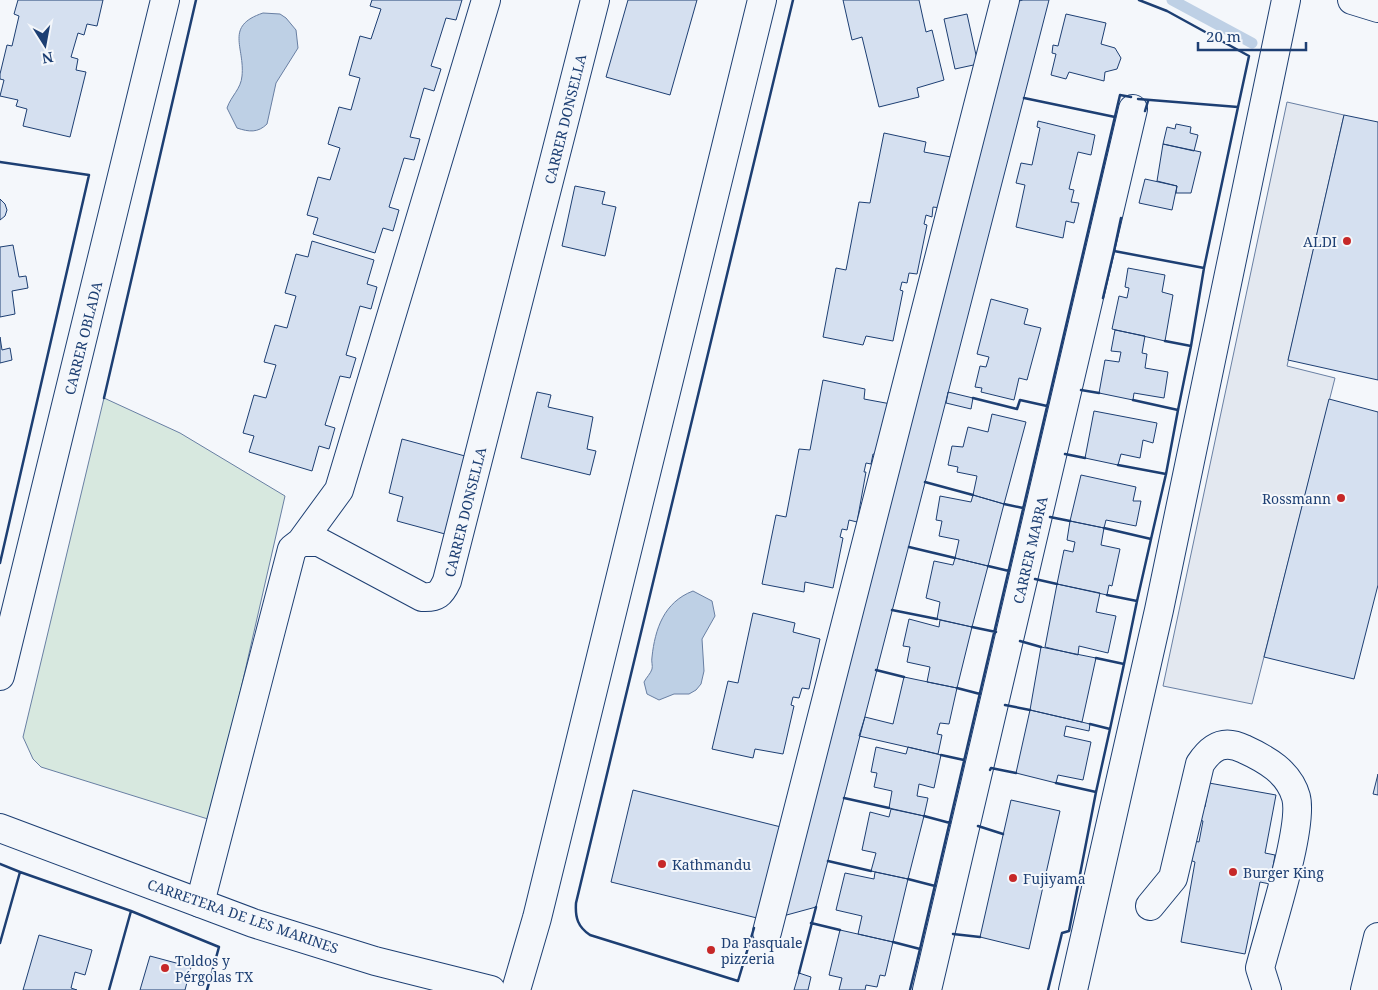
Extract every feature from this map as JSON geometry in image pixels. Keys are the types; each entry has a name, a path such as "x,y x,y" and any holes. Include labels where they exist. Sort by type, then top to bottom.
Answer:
{"street":[{"name":"CARRER OBLADA","path":"0,676 165,0"},
{"path":"200,903 292,549 301,542 339,490 486,0"},
{"name":"CARRER DONSELLA","path":"301,542 319,542 422,598 432,598 442,593 447,581 595,0"},
{"path":"516,990 537,918 762,0"},
{"path":"767,932 1005,0"},
{"path":"1074,990 1159,610 1286,0"},
{"path":"1352,0 1378,8"},
{"name":"CARRER MABRA","path":"927,990 1133,109"},
{"path":"1150,906 1173,878 1200,764 1208,751 1220,746 1238,746 1266,759 1285,776 1296,797 1297,824 1260,968 1267,990"},
{"name":"CARRETERA DE LES MARINES","path":"0,828 253,923 375,961 491,990"},
{"path":"1365,990 1378,937"}],"shaded area":[{"path":"1287,102 1344,115 1287,366 1335,378 1252,704 1163,686"},
{"path":"104,398 180,433 285,496 211,820 41,767 33,759 23,737"}],"water":[{"path":"263,13 280,14 286,18 296,30 298,48 276,83 267,124 260,129 249,131 237,128 227,108 238,89 242,76 240,31 251,18"},
{"path":"693,591 712,601 715,616 702,639 704,671 701,684 689,694 674,694 659,700 647,694 644,682 652,669 653,647 656,636 668,609 683,596"}],"building":[{"path":"18,0 103,0 97,26 87,24 84,35 78,33 71,57 78,59 76,70 86,72 70,137 23,126 27,109 16,106 18,100 0,96 4,80 0,79 0,74 7,45 12,46 19,16 14,14"},
{"path":"372,0 462,0 456,20 446,18 431,66 441,69 434,91 424,88 410,137 420,139 414,160 404,158 389,207 399,210 393,231 383,228 375,253 313,234 318,218 307,215 318,177 330,180 340,148 328,144 339,107 351,110 360,78 349,75 360,36 371,39 381,9 370,6"},
{"path":"628,0 697,0 670,95 606,77"},
{"path":"843,0 919,0 926,32 932,30 944,80 917,88 919,97 879,107 862,37 852,40"},
{"path":"1049,0 816,907 783,916 1019,1"},
{"path":"967,14 978,64 955,69 944,19"},
{"path":"1066,14 1106,23 1101,44 1115,48 1121,58 1117,69 1105,72 1104,81 1069,72 1066,79 1051,75 1056,54 1052,53 1053,45 1058,46"},
{"name":"ALDI","path":"1344,115 1378,122 1378,380 1288,360"},
{"path":"1038,121 1095,135 1091,155 1078,152 1069,189 1074,190 1071,202 1079,203 1074,223 1066,221 1063,238 1016,227 1025,185 1016,183 1021,163 1032,165 1040,128 1037,127"},
{"path":"1176,124 1191,127 1190,133 1198,135 1194,151 1163,144 1167,127 1175,129"},
{"path":"884,133 926,142 924,152 951,157 941,208 933,207 932,217 926,215 924,224 927,225 917,274 909,273 907,283 902,282 900,290 903,291 893,341 866,336 863,345 823,337 836,268 846,270 859,202 870,203"},
{"path":"1163,144 1201,152 1191,193 1176,193 1177,186 1157,181"},
{"path":"1145,179 1177,186 1172,210 1139,203"},
{"path":"575,186 605,192 602,204 616,207 605,256 562,246"},
{"path":"0,199 5,204 7,210 5,216 0,220"},
{"path":"312,241 374,260 367,284 377,287 371,309 360,306 346,355 356,358 350,378 340,376 325,425 335,428 329,449 319,446 312,471 249,452 254,436 243,433 254,395 266,398 276,365 264,362 275,325 287,328 296,296 285,293 296,254 308,257"},
{"path":"13,245 19,277 26,276 28,288 12,291 15,314 0,317 0,247"},
{"path":"1128,268 1165,275 1162,292 1173,295 1165,341 1112,329 1119,296 1127,298 1129,288 1125,287"},
{"path":"991,299 1028,309 1024,324 1041,328 1027,380 1019,378 1014,400 981,392 982,388 975,387 980,366 986,367 989,357 977,354"},
{"path":"1115,330 1145,336 1142,353 1147,354 1145,368 1168,372 1164,398 1134,393 1133,400 1099,393 1105,360 1119,362 1121,352 1111,351"},
{"path":"0,337 2,350 10,348 12,360 0,363"},
{"path":"823,380 865,389 864,399 891,404 881,455 873,454 871,464 866,463 857,522 849,520 847,530 842,529 840,537 843,538 833,588 805,582 804,592 762,584 776,515 786,517 799,449 810,450"},
{"path":"537,392 551,395 548,407 593,417 587,449 596,451 590,475 521,458"},
{"path":"948,392 973,398 971,409 946,403"},
{"name":"Rossmann","path":"1329,399 1378,412 1378,585 1354,679 1264,657"},
{"path":"1094,411 1157,423 1153,443 1143,440 1140,458 1121,454 1118,465 1085,458"},
{"path":"992,414 1026,422 1004,504 973,495 977,476 957,472 958,467 948,465 952,446 963,447 968,427 988,432"},
{"path":"402,439 465,456 445,534 397,521 403,497 389,493"},
{"path":"1081,475 1136,487 1133,501 1141,501 1136,526 1106,520 1104,528 1070,521"},
{"path":"973,495 1004,504 988,566 955,558 959,540 939,536 942,521 936,520 940,496 971,502"},
{"path":"1070,521 1104,528 1101,545 1120,549 1112,586 1109,585 1107,595 1057,584 1064,550 1073,552 1075,542 1067,540"},
{"path":"955,558 988,566 972,627 937,619 940,602 926,598 934,561 953,565"},
{"path":"1057,584 1100,593 1096,612 1116,616 1108,653 1079,646 1078,655 1045,647"},
{"path":"753,613 795,623 793,632 820,639 809,689 802,688 799,698 793,697 791,705 794,706 783,754 755,749 753,758 712,749 728,681 738,683"},
{"path":"909,619 939,627 940,620 972,627 957,688 927,682 930,667 907,662 910,647 903,646"},
{"path":"1041,647 1096,658 1082,722 1030,710"},
{"path":"904,677 957,688 949,724 940,723 937,734 942,735 938,754 859,736 865,717 893,724"},
{"path":"1030,710 1090,724 1089,731 1066,726 1064,736 1091,742 1083,780 1058,775 1056,783 1016,773"},
{"path":"876,747 906,754 908,747 941,755 934,788 919,784 917,796 928,798 924,816 889,808 892,791 874,787 877,773 871,772"},
{"path":"1378,774 1378,795 1373,794"},
{"name":"Burger King","path":"1209,783 1276,795 1265,853 1275,855 1270,884 1260,882 1245,954 1181,942 1195,862 1190,860 1194,841 1199,842 1203,821 1198,819 1200,807 1205,807"},
{"path":"633,790 781,827 757,918 611,882"},
{"path":"1011,800 1060,811 1029,949 980,937"},
{"path":"891,809 924,816 908,879 871,871 876,853 862,850 870,812 889,817"},
{"path":"875,872 908,879 893,942 858,934 862,916 836,910 845,873 874,879"},
{"path":"840,930 893,942 885,976 880,975 877,987 866,985 865,990 839,990 842,978 829,975"},
{"path":"39,935 92,950 85,975 75,972 71,988 77,990 23,990"},
{"path":"150,956 191,967 185,990 140,990"},
{"path":"799,973 811,977 808,990 794,990"}],"waterway":[{"path":"1172,0 1252,43"}],"wall":[{"path":"104,398 196,0"},
{"path":"754,928 738,981 590,935 578,922 576,903 793,0"},
{"path":"1139,0 1167,11 1249,56 1238,107"},
{"path":"920,949 1120,95 1131,97"},
{"path":"1024,98 1115,117"},
{"path":"1121,218 1114,251 1204,268 1238,107 1138,99"},
{"path":"1145,111 1148,101"},
{"path":"0,162 89,175 0,563"},
{"path":"1103,298 1114,251"},
{"path":"1165,341 1191,346 1204,268"},
{"path":"1133,400 1178,410 1191,346"},
{"path":"1081,390 1099,393"},
{"path":"973,398 1017,409 1020,400 1047,406"},
{"path":"1118,465 1166,474 1178,410"},
{"path":"1065,454 1085,458"},
{"path":"1104,528 1151,539 1166,474"},
{"path":"925,482 973,495"},
{"path":"1004,504 1023,508"},
{"path":"1050,517 1070,521"},
{"path":"1137,601 1151,539"},
{"path":"909,547 955,558"},
{"path":"988,566 1009,571"},
{"path":"1035,579 1057,584"},
{"path":"1107,595 1137,601 1124,664"},
{"path":"892,610 937,619"},
{"path":"972,627 996,632"},
{"path":"1020,641 1041,647"},
{"path":"1096,658 1124,664 1110,729"},
{"path":"876,670 904,677"},
{"path":"957,688 980,694"},
{"path":"1005,705 1030,710"},
{"path":"1056,783 1096,792 1110,729 1090,724"},
{"path":"941,755 964,760"},
{"path":"990,770 991,768 1016,773"},
{"path":"1048,990 1062,933 1069,931 1096,792"},
{"path":"844,798 889,808"},
{"path":"924,816 950,823"},
{"path":"978,826 1003,834"},
{"path":"828,861 871,871"},
{"path":"0,864 20,872"},
{"path":"0,943 20,872 131,911 219,947 207,990"},
{"path":"908,879 935,886"},
{"path":"799,973 816,907"},
{"path":"109,990 131,911"},
{"path":"811,923 840,930"},
{"path":"953,934 980,937"},
{"path":"893,942 920,949 910,990"}],"place":[{"name":"ALDI","path":"1347,241"},
{"name":"Rossmann","path":"1341,498"},
{"name":"Kathmandu","path":"662,864"},
{"name":"Burger King","path":"1233,872"},
{"name":"Fujiyama","path":"1013,878"},
{"name":"Da Pasquale pizzeria","path":"711,950"},
{"name":"Toldos y Pérgolas TX","path":"165,968"}]}
